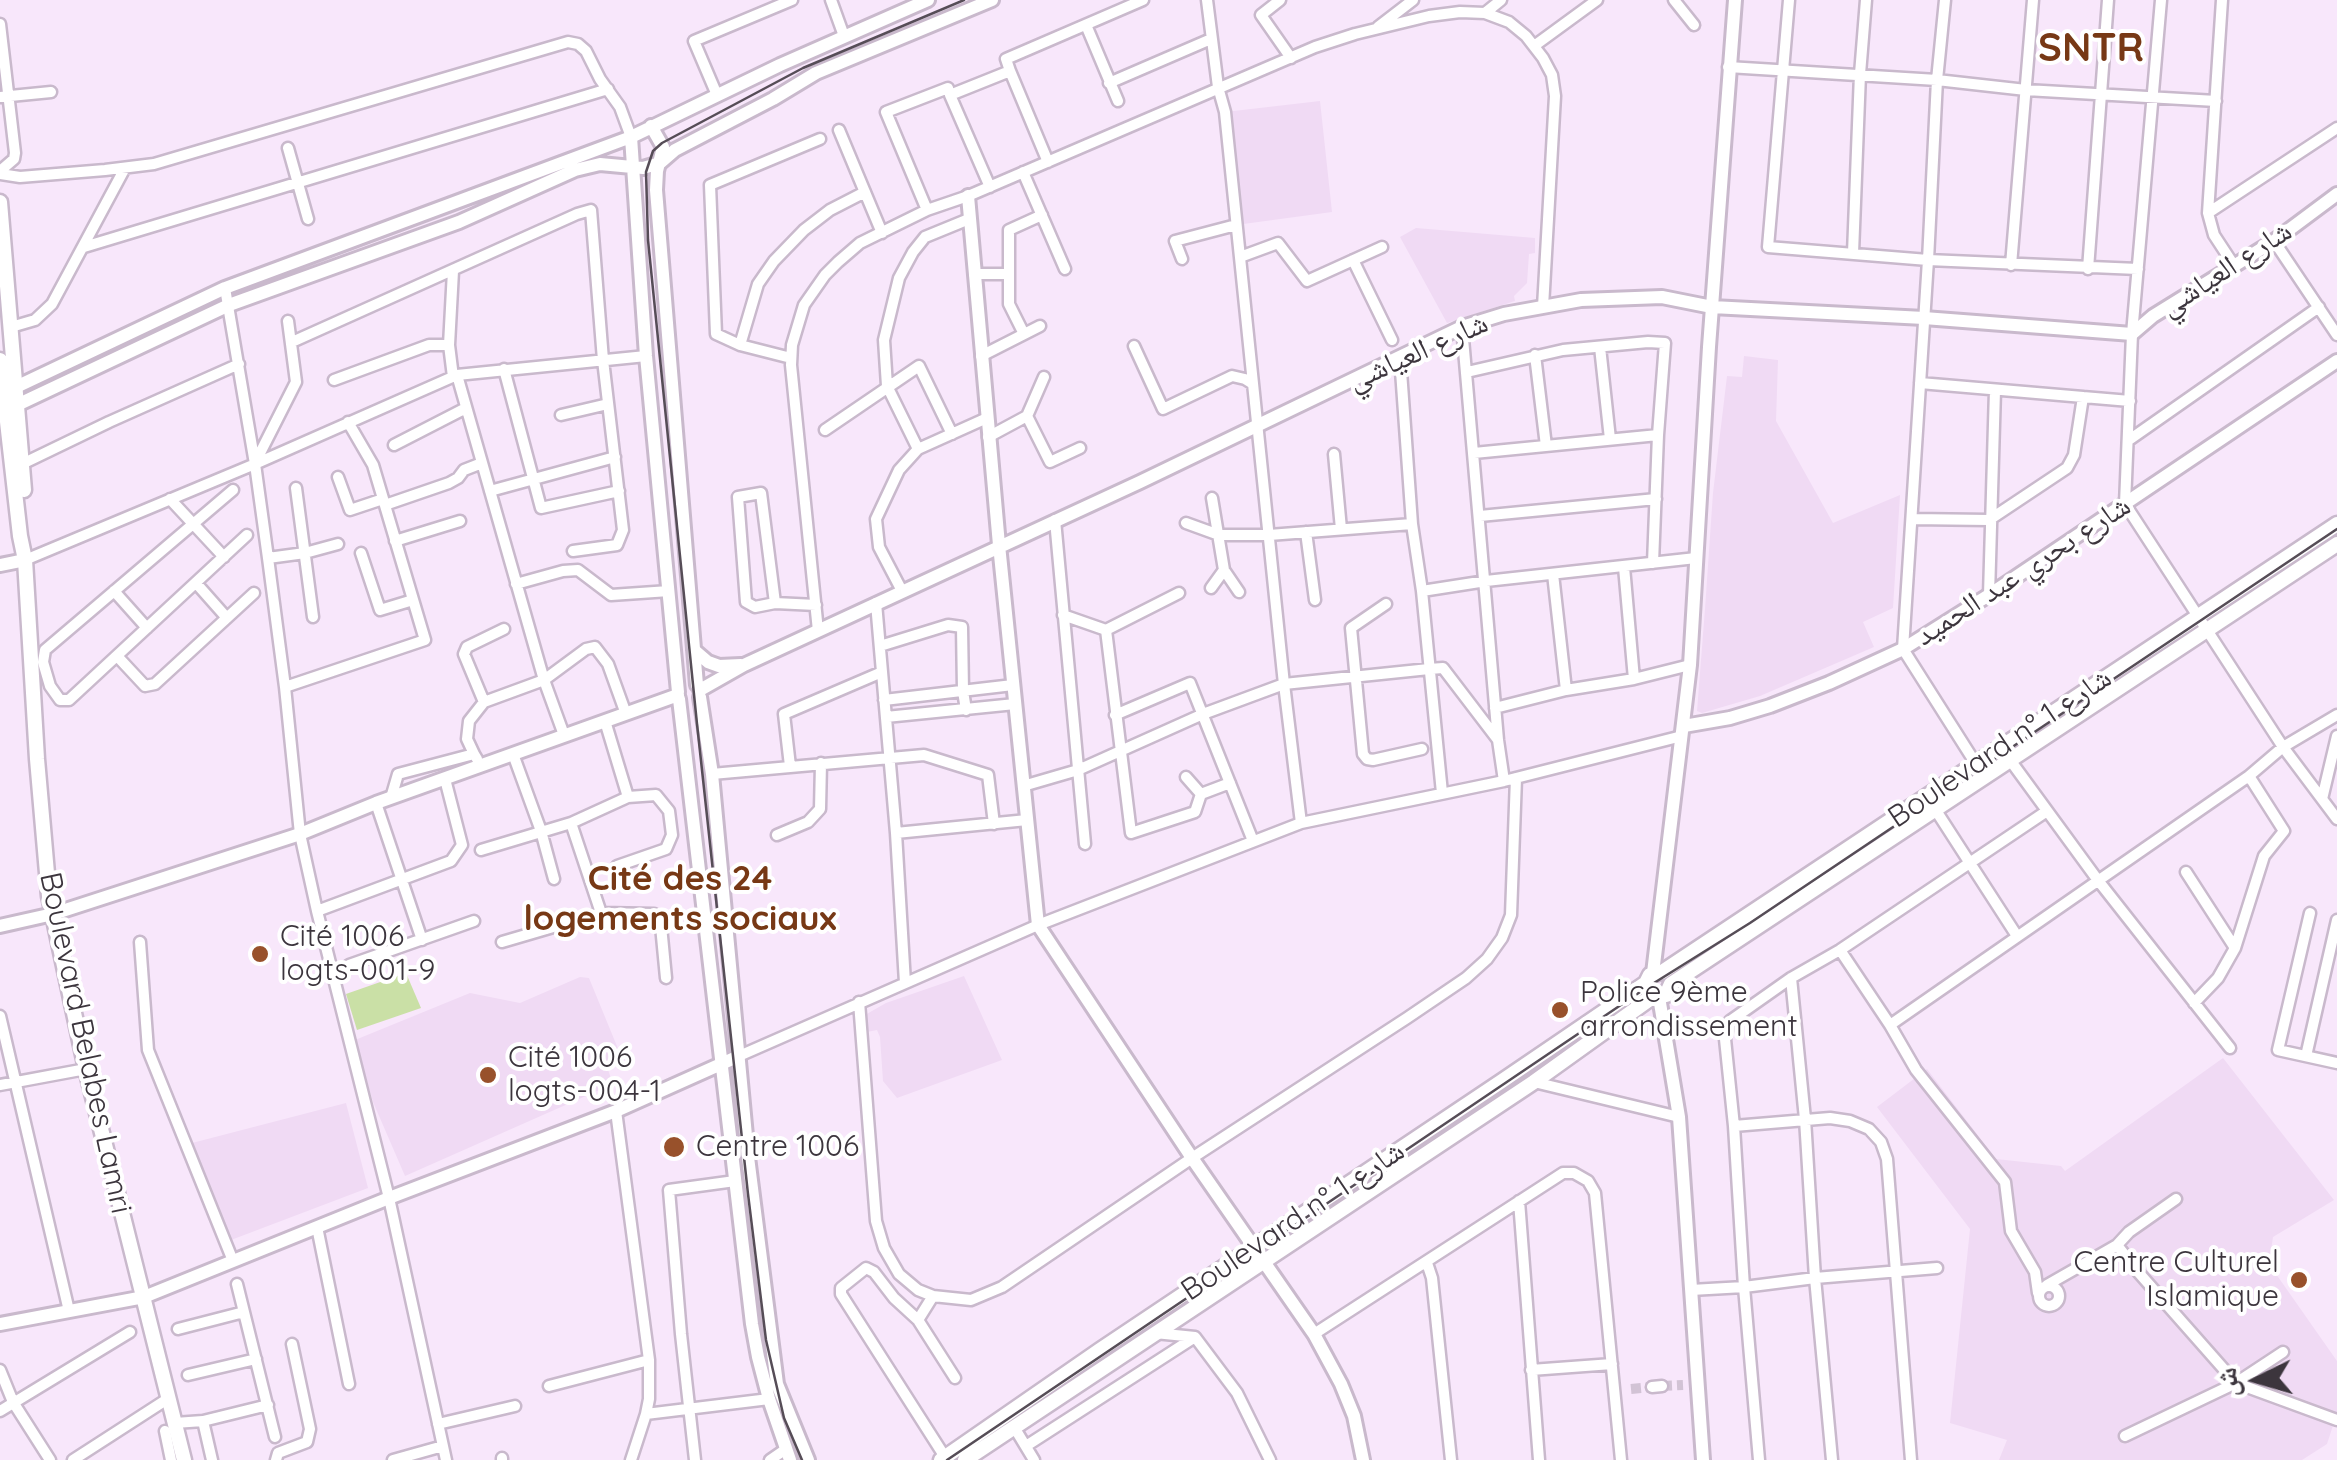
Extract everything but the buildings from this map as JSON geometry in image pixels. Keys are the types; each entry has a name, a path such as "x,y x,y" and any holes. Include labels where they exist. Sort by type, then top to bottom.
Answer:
{"main road":[{"path":"0,202 11,326 7,407 26,560"},
{"path":"0,360 6,389"},
{"path":"7,407 22,464 28,534 26,560"},
{"name":"Boulevard n° شارع 1","path":"964,1460 1534,1082 1657,984 1976,764 2337,524"},
{"name":"Boulevard n° شارع 1","path":"943,1459 1254,1248 1657,984 1935,809 2337,544"},
{"name":"Boulevard Belabes Lamri","path":"26,560 48,896 86,1068 169,1398 170,1428 184,1460"}],"street":[{"path":"717,95 694,41 792,0"},
{"path":"830,0 844,36"},
{"path":"6,389 226,288 631,137 928,0"},
{"path":"7,407 229,304 459,222 575,170 600,164 632,168 660,163 675,150 816,74 992,0"},
{"path":"1048,162 1006,59 1143,0"},
{"path":"1207,0 1224,112 1301,823"},
{"path":"1280,0 1261,15 1291,58"},
{"path":"1376,29 1413,0"},
{"path":"1485,12 1501,0"},
{"path":"1534,46 1598,0"},
{"path":"1674,0 1694,25"},
{"path":"1703,1460 1690,1384 1690,1290 1679,1116 1657,984 1690,665 1735,0"},
{"path":"1789,0 1768,247 1928,260 2138,269"},
{"path":"1853,253 1866,0"},
{"path":"1945,0 1904,649 1976,764"},
{"path":"2011,264 2033,0"},
{"path":"2088,269 2108,0"},
{"path":"2162,0 2132,334 2126,504 2283,746 2337,819"},
{"path":"2222,0 2208,213 2214,235 2236,266"},
{"path":"818,631 791,358 797,324 813,291 850,250 927,210 990,187 1314,48 1429,16 1485,12 1509,22 1526,36 1552,75 1555,96 1543,307"},
{"path":"0,24 4,97 15,156 0,172"},
{"path":"1086,25 1118,101"},
{"path":"1109,82 1211,39"},
{"path":"0,172 20,177 154,164 563,42 582,47 620,108 631,137 646,356 678,695 735,1182 758,1357 788,1454 770,1460"},
{"path":"1728,67 2216,100"},
{"path":"950,95 1010,70"},
{"path":"927,210 886,112 948,88 990,187"},
{"path":"84,247 608,89"},
{"path":"4,97 51,92"},
{"path":"651,126 663,148 656,190 694,650 712,774 748,1158 777,1384 808,1460"},
{"path":"2208,213 2337,128"},
{"path":"839,130 882,233"},
{"path":"791,358 740,345 716,334 710,185 820,139"},
{"path":"288,148 308,219"},
{"path":"11,326 28,323 56,298 125,168"},
{"path":"1023,172 1066,269"},
{"path":"740,345 758,284 774,261 830,210 865,192"},
{"name":"شارع العياشي","path":"0,926 53,914 300,834 446,778 477,760 513,754 678,695 687,682 699,691 744,665 1462,327 1504,314 1580,300 1662,298 1712,307 2132,334 2153,316 2274,241 2337,194"},
{"path":"968,196 988,437 1038,925 1314,1334 1342,1384 1354,1416 1363,1460"},
{"path":"292,342 591,210 623,530 617,545 573,551"},
{"path":"1024,334 1009,304 1009,230 1042,215"},
{"path":"918,449 888,386 884,340 899,278 912,252 924,237 970,219"},
{"path":"1182,259 1174,240 1236,225"},
{"path":"2274,241 2337,335"},
{"path":"1240,257 1278,244 1307,280 1382,248"},
{"path":"1353,260 1392,340"},
{"path":"453,271 449,345 455,376 544,680 564,735"},
{"path":"974,274 1009,274"},
{"path":"226,288 268,558 300,834 389,1198 446,1460"},
{"path":"2129,440 2319,307"},
{"path":"255,464 296,382 288,320"},
{"path":"981,356 1040,326"},
{"path":"859,1002 876,1221 884,1248 899,1274 918,1290 971,1300 1002,1287 1407,1018 1487,960 1511,915 1510,779 1498,740 1462,327"},
{"path":"1467,372 1535,355 1665,343 1654,563"},
{"path":"334,380 429,346 449,345"},
{"path":"1134,346 1163,409 1232,376 1253,384"},
{"path":"1600,347 1610,439"},
{"path":"1535,355 1546,446"},
{"path":"0,565 26,560 455,376 646,356"},
{"path":"1400,357 1412,524 1442,793"},
{"name":"شارع بحري عبد الحميد","path":"1683,731 1770,706 1904,649 2337,361"},
{"path":"22,464 239,364"},
{"path":"826,430 919,366 952,434"},
{"path":"504,369 541,508 618,492"},
{"path":"988,437 1027,416 1044,378"},
{"path":"1920,383 2130,400"},
{"path":"1988,595 1995,390"},
{"path":"1912,518 1989,520 2067,468 2074,455 2083,397"},
{"path":"560,416 608,404"},
{"path":"394,445 466,408"},
{"path":"1027,416 1050,462 1080,448"},
{"path":"902,591 879,547 876,519 900,470 918,449 987,418"},
{"path":"285,687 425,640 373,465 348,422"},
{"path":"1474,452 1658,435"},
{"path":"1334,454 1341,529"},
{"path":"490,490 614,456"},
{"path":"338,477 350,510 449,483 482,462"},
{"path":"296,488 313,617"},
{"path":"233,490 45,650 50,686 60,700 69,700 247,536"},
{"path":"774,603 761,493 738,498 746,602 755,607 774,603 816,605"},
{"path":"1212,498 1224,570 1239,592"},
{"path":"170,499 224,557"},
{"path":"1480,516 1656,499"},
{"path":"1055,520 1086,844"},
{"path":"395,541 460,521"},
{"path":"1186,523 1219,535 1412,524"},
{"path":"1306,532 1315,600"},
{"path":"268,558 338,544"},
{"path":"362,553 380,610 413,600"},
{"path":"1422,591 1696,558"},
{"path":"1624,567 1634,679"},
{"path":"516,584 563,570 578,570 611,595 668,592"},
{"path":"1211,588 1224,570"},
{"path":"1553,574 1566,690"},
{"path":"196,583 227,618"},
{"path":"114,591 147,628"},
{"path":"117,656 145,686 155,684 254,593"},
{"path":"1064,615 1106,630 1179,593"},
{"path":"876,604 905,983"},
{"path":"1386,604 1351,628 1363,754 1367,759 1422,749"},
{"path":"880,646 948,625 962,627 966,710"},
{"path":"484,702 464,654 467,647 504,629"},
{"path":"1106,630 1130,833 1194,812 1201,794 1230,783"},
{"path":"392,798 398,774 477,760 467,739 469,721 484,702 544,680 586,649 595,647 608,664 626,714"},
{"path":"694,650 718,666 744,665"},
{"path":"1495,708 1690,665"},
{"path":"1024,786 1078,770 1203,714 1284,684 1429,668 1443,668 1498,740"},
{"path":"790,766 784,714 882,672"},
{"path":"1115,715 1190,683 1253,842"},
{"path":"884,700 1013,686"},
{"path":"886,717 1015,704"},
{"path":"1890,1026 2249,776 2283,746 2337,715"},
{"path":"605,722 628,797"},
{"path":"0,1324 144,1297 616,1111 1038,925 1301,823 1510,779 1683,731"},
{"path":"2322,799 2337,736"},
{"path":"513,754 542,831 554,878"},
{"path":"712,774 924,755 988,775 994,824"},
{"path":"2010,760 2097,880 2230,1048"},
{"path":"776,836 808,822 820,809 821,763"},
{"path":"1186,776 1201,794"},
{"path":"2194,1002 2218,978 2235,948 2264,856 2284,831 2249,776"},
{"path":"317,911 452,861 462,844 446,778"},
{"path":"481,850 571,823 628,797 656,795 668,811 672,836 666,849 617,866"},
{"path":"376,803 422,940"},
{"path":"1935,809 2017,936"},
{"path":"1760,1460 1725,1039 1730,1021 2047,811"},
{"path":"896,833 1027,820"},
{"path":"571,823 601,913"},
{"path":"2186,872 2235,948"},
{"path":"502,942 601,913 654,914 661,926 666,978"},
{"path":"2310,914 2278,1050 2337,1063"},
{"path":"2306,1056 2337,920"},
{"path":"349,965 474,921"},
{"path":"140,942 148,1050 234,1260"},
{"path":"1840,950 1916,1070 2005,1182 2011,1232 2043,1289 2117,1245 2176,1199"},
{"path":"1791,978 1832,1460"},
{"path":"0,1016 69,1311"},
{"path":"0,1085 86,1068"},
{"path":"1534,1082 1679,1116"},
{"path":"616,1111 649,1360 649,1398 631,1460"},
{"path":"1734,1126 1830,1118 1868,1129 1881,1142 1886,1159 1912,1460"},
{"path":"1314,1334 1563,1174 1574,1173 1588,1182 1595,1193 1620,1460"},
{"path":"695,1460 669,1190 735,1182"},
{"path":"1519,1202 1538,1460"},
{"path":"317,1227 349,1384"},
{"path":"2117,1245 2236,1382 2337,1420"},
{"path":"1427,1263 1432,1278 1451,1460"},
{"path":"943,1459 841,1294 841,1288 866,1268 874,1272 918,1320 956,1378"},
{"path":"1690,1290 1936,1268"},
{"path":"237,1284 275,1438"},
{"path":"918,1320 934,1296"},
{"path":"178,1329 244,1312"},
{"path":"0,1411 130,1332"},
{"path":"1154,1333 1195,1337 1237,1393 1270,1460"},
{"path":"1026,1446 1195,1337"},
{"path":"276,1460 278,1453 307,1442 310,1429 292,1344"},
{"path":"2125,1436 2236,1382 2283,1352"},
{"path":"188,1375 256,1358"},
{"path":"549,1386 649,1360"},
{"path":"1531,1370 1612,1364"},
{"path":"1,1375 13,1402 50,1460"},
{"path":"1614,1390 1630,1389"},
{"path":"73,1460 169,1398"},
{"path":"646,1414 769,1400"},
{"path":"171,1460 170,1428 268,1405"},
{"path":"438,1424 514,1406"},
{"path":"203,1420 212,1460"},
{"path":"1014,1427 1034,1460"},
{"path":"398,1459 443,1446"}],"shaded area":[{"path":"1320,101 1332,212 1236,225 1225,112"},
{"path":"1416,228 1535,238 1535,253 1529,254 1527,283 1514,296 1515,301 1447,323 1400,237"},
{"path":"1744,356 1778,360 1776,421 1833,523 1900,495 1893,608 1863,622 1874,647 1760,696 1702,713 1697,711 1713,493 1727,376 1742,377"},
{"path":"964,976 1002,1060 897,1098 883,1081 880,1037 877,1030 867,1032 865,1015 886,1003"},
{"name":"Cité 1006 logts-004-1","path":"580,977 589,978 621,1056 607,1067 613,1084 405,1176 373,1102 355,1040 470,993 520,1003"},
{"path":"2223,1058 2334,1200 2273,1237 2269,1264 2337,1361 2337,1413 2327,1444 2302,1460 1999,1460 2007,1440 1950,1423 1970,1229 1877,1107 1927,1069 1996,1159 2061,1166 2065,1171"},
{"path":"346,1103 368,1188 231,1240 192,1143"}],"green space":[{"path":"406,973 421,1008 357,1030 346,994"}],"tunnel":[{"path":"1662,1386 1683,1385"},
{"path":"1631,1389 1652,1387"}],"tram line":[{"path":"802,1460 784,1418 766,1340 748,1194 648,240 646,172 653,151 662,143 803,68 964,0"},
{"path":"947,1460 1646,988 1750,923 2337,529"}],"place":[{"name":"Cité 1006 logts-001-9","path":"260,954"},
{"name":"Police 9ème arrondissement","path":"1560,1010"},
{"name":"Cité 1006 logts-004-1","path":"488,1075"},
{"name":"Centre 1006","path":"674,1147"},
{"name":"Centre Culturel Islamique","path":"2299,1280"}],"district":[{"name":"SNTR","path":"2091,49"},
{"name":"Cité des 24 logements sociaux","path":"680,899"}]}
